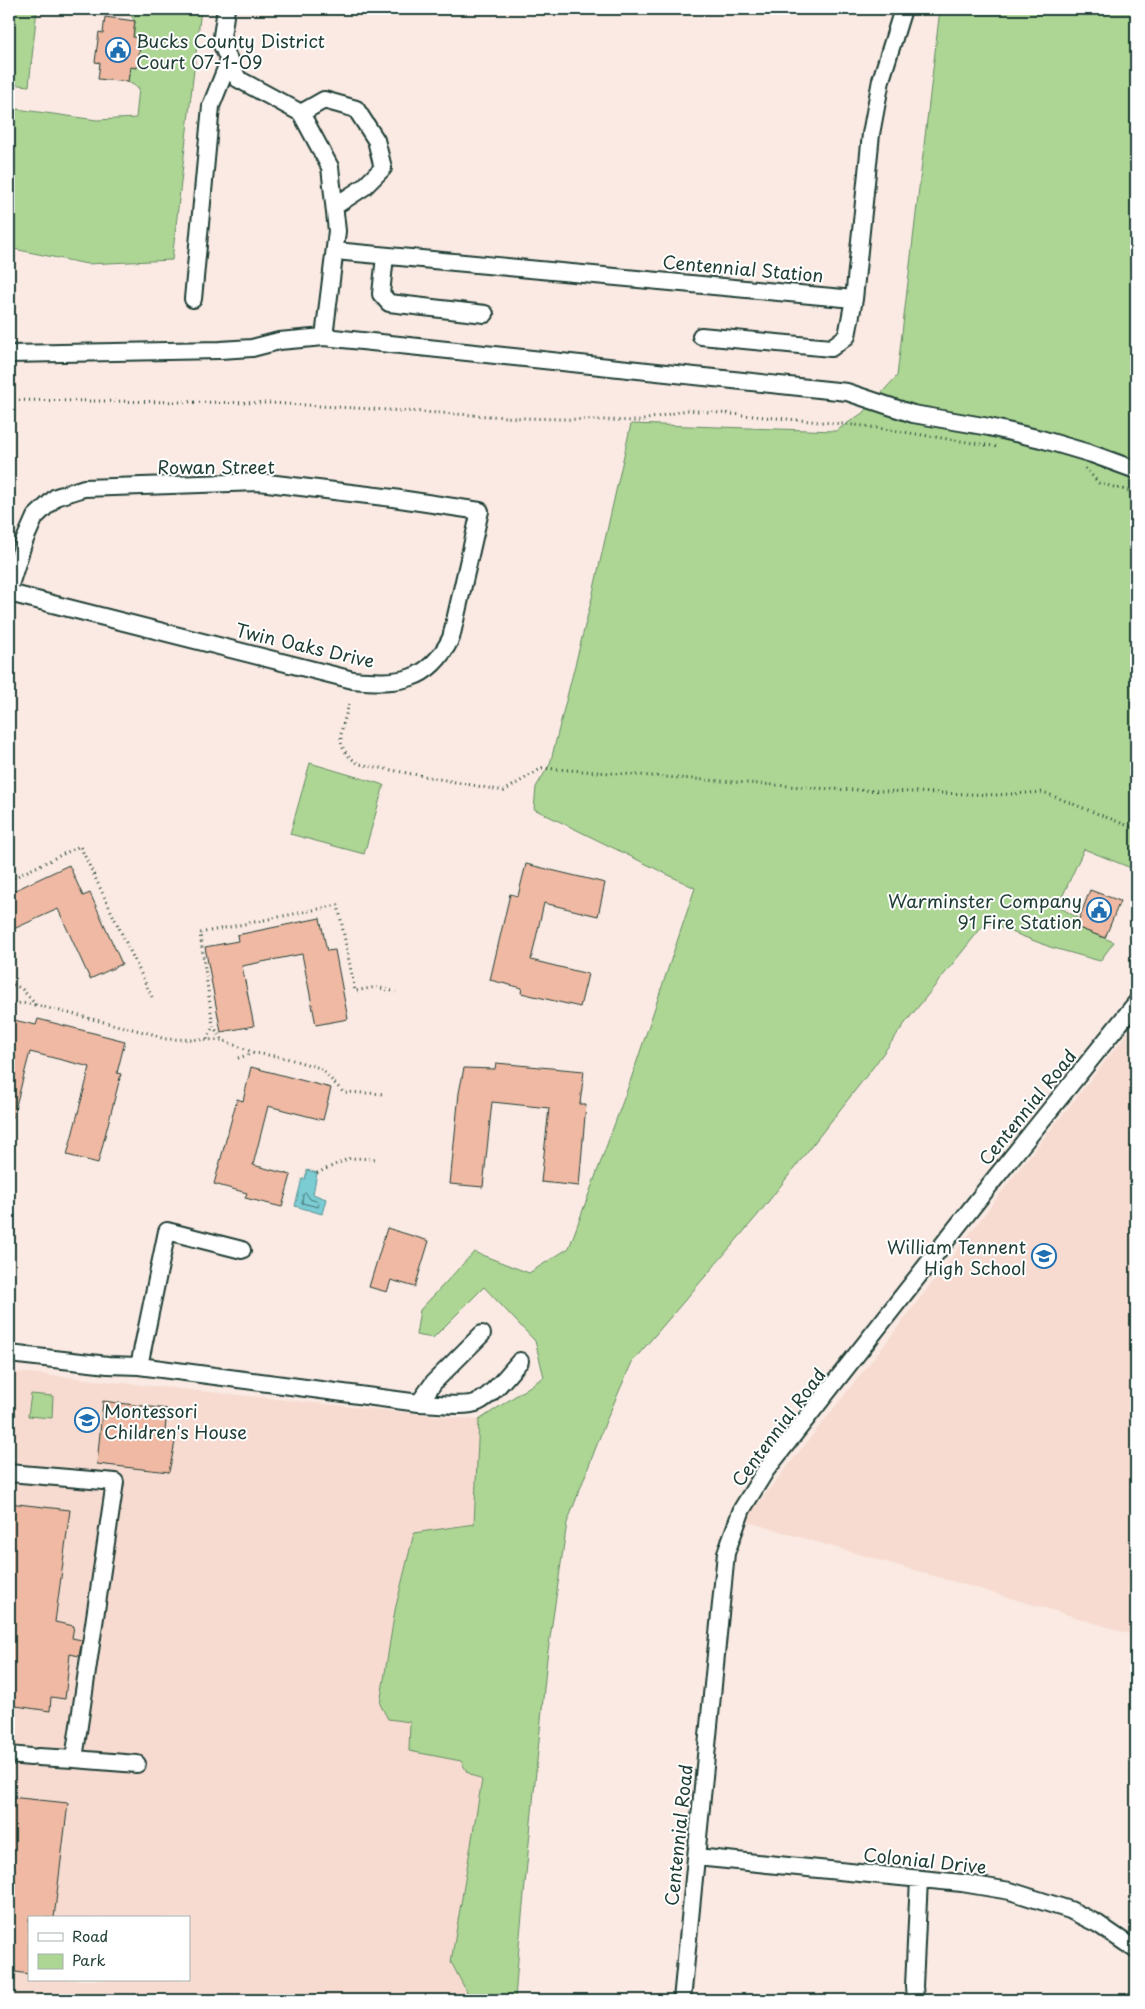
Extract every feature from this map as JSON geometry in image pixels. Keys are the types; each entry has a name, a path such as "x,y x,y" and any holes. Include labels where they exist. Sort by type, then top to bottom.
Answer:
{"street":[{"path":"226,9 221,43 238,79 301,113 330,167 337,231 324,338"},
{"path":"701,336 831,348 847,336 854,299 871,134 881,80 903,9"},
{"path":"193,299 211,106 229,61"},
{"path":"301,113 324,100 356,109 376,140 383,168 364,187 335,206"},
{"name":"Centennial Station","path":"335,251 854,299"},
{"path":"385,256 381,294 389,303 485,314"},
{"path":"9,354 94,354 220,350 252,348 279,341 324,338 847,392 912,414 989,427 1041,439 1092,454 1136,470"},
{"name":"Rowan Street","path":"9,588 34,517 56,497 84,488 259,482 393,498 480,511"},
{"name":"Twin Oaks Drive","path":"9,593 354,680 384,682 407,679 425,670 443,654 451,638 480,511"},
{"name":"Centennial Road","path":"682,2000 726,1553 742,1509 772,1462 992,1182 1136,1003"},
{"path":"139,1366 168,1231 242,1250"},
{"path":"419,1403 434,1382 482,1334"},
{"path":"9,1354 108,1365 139,1366 419,1403 470,1404 478,1402 489,1394 520,1361"},
{"path":"9,1473 115,1482 74,1759"},
{"path":"9,1755 138,1764"},
{"name":"Colonial Drive","path":"696,1857 996,1888 1055,1904 1098,1924 1136,1950"},
{"path":"915,2000 919,1879"}],"path":[{"path":"9,400 270,404 522,418 639,420 686,410 865,426 1004,448"},
{"path":"1076,466 1085,468 1100,483 1136,493"},
{"path":"349,704 341,736 341,748 349,758 359,764 504,791 542,768 830,789 996,795 1043,792 1136,829"},
{"path":"9,880 80,846 153,999"},
{"path":"222,1040 213,1026 200,933 338,905 355,991 376,987 396,992"},
{"path":"9,982 22,989 36,1005"},
{"path":"9,1005 21,1003 36,1005 152,1034 164,1039 222,1040 255,1053 286,1058 320,1068 343,1092 385,1094"},
{"path":"207,1039 213,1026"},
{"path":"238,1058 255,1053"},
{"path":"316,1173 350,1158 378,1159"}],"shaded area":[{"name":"William Tennent High School","path":"1136,1023 1136,1636 744,1521 881,1349 1023,1164"},
{"path":"9,1371 479,1420 474,1524 414,1533 395,1610 380,1704 410,1721 410,1751 461,1761 467,1772 482,1780 451,1962 471,2000 9,2000"}],"green space":[{"path":"9,9 37,9 29,86 9,84"},
{"path":"126,9 201,9 172,260 87,264 9,248 9,108 97,120 136,118 139,88 128,82 130,67 137,68 141,39 133,37 135,21"},
{"path":"940,9 1136,9 1136,870 1084,849 1058,906 1079,919 1076,927 1114,942 1100,961 1050,947 986,922 906,1022 757,1216 632,1362 606,1421 567,1523 547,1658 515,2000 471,2000 451,1962 482,1780 467,1772 461,1761 409,1751 410,1722 388,1719 380,1704 395,1610 414,1533 474,1524 479,1420 544,1377 535,1341 484,1287 433,1338 416,1335 420,1310 474,1252 529,1273 569,1248 630,1082 695,888 534,809 536,787 550,764 591,602 631,424 836,431 864,412 897,376"},
{"path":"310,763 384,785 364,854 290,834"},
{"path":"31,1394 53,1396 52,1418 28,1416"}],"water":[{"path":"307,1170 317,1173 313,1194 326,1199 322,1214 295,1206 302,1179 305,1179"}],"building":[{"name":"Bucks County District Court 07-1-09","path":"105,17 135,21 133,37 141,38 137,68 130,67 128,82 98,79 100,63 95,62 99,32 103,33"},
{"path":"526,864 605,883 598,916 544,903 531,960 588,974 580,1007 521,993 522,988 490,980 510,894 518,896"},
{"path":"69,865 83,896 90,893 122,964 90,979 58,909 9,931 9,893"},
{"name":"Warminster Company 91 Fire Station","path":"1090,890 1120,901 1105,938 1076,927"},
{"path":"320,918 327,951 335,950 348,1019 316,1025 302,954 242,966 254,1026 221,1032 205,947 238,941 237,935"},
{"path":"9,1019 36,1025 38,1019 125,1041 117,1073 121,1074 98,1163 67,1155 90,1067 30,1052 13,1117 9,1116"},
{"path":"496,1063 584,1071 580,1104 586,1104 579,1186 541,1182 549,1108 492,1102 483,1187 450,1184 459,1093 464,1068 495,1069"},
{"path":"251,1067 331,1088 323,1120 268,1106 253,1165 291,1175 282,1207 245,1198 247,1193 214,1184 237,1099 243,1101"},
{"path":"387,1228 429,1241 415,1287 391,1280 387,1292 369,1287"},
{"path":"103,1401 167,1409 165,1432 177,1432 169,1472 97,1464"},
{"path":"9,1503 70,1510 55,1622 74,1626 72,1638 82,1640 79,1656 70,1654 65,1699 51,1697 50,1711 9,1705"},
{"path":"10,1797 68,1803 54,1916 28,1916 28,1974 9,1971"}],"place":[{"name":"Bucks County District Court 07-1-09","path":"118,50"},
{"name":"Warminster Company 91 Fire Station","path":"1099,910"},
{"name":"William Tennent High School","path":"1044,1256"},
{"name":"Montessori Children's House","path":"87,1420"}]}
